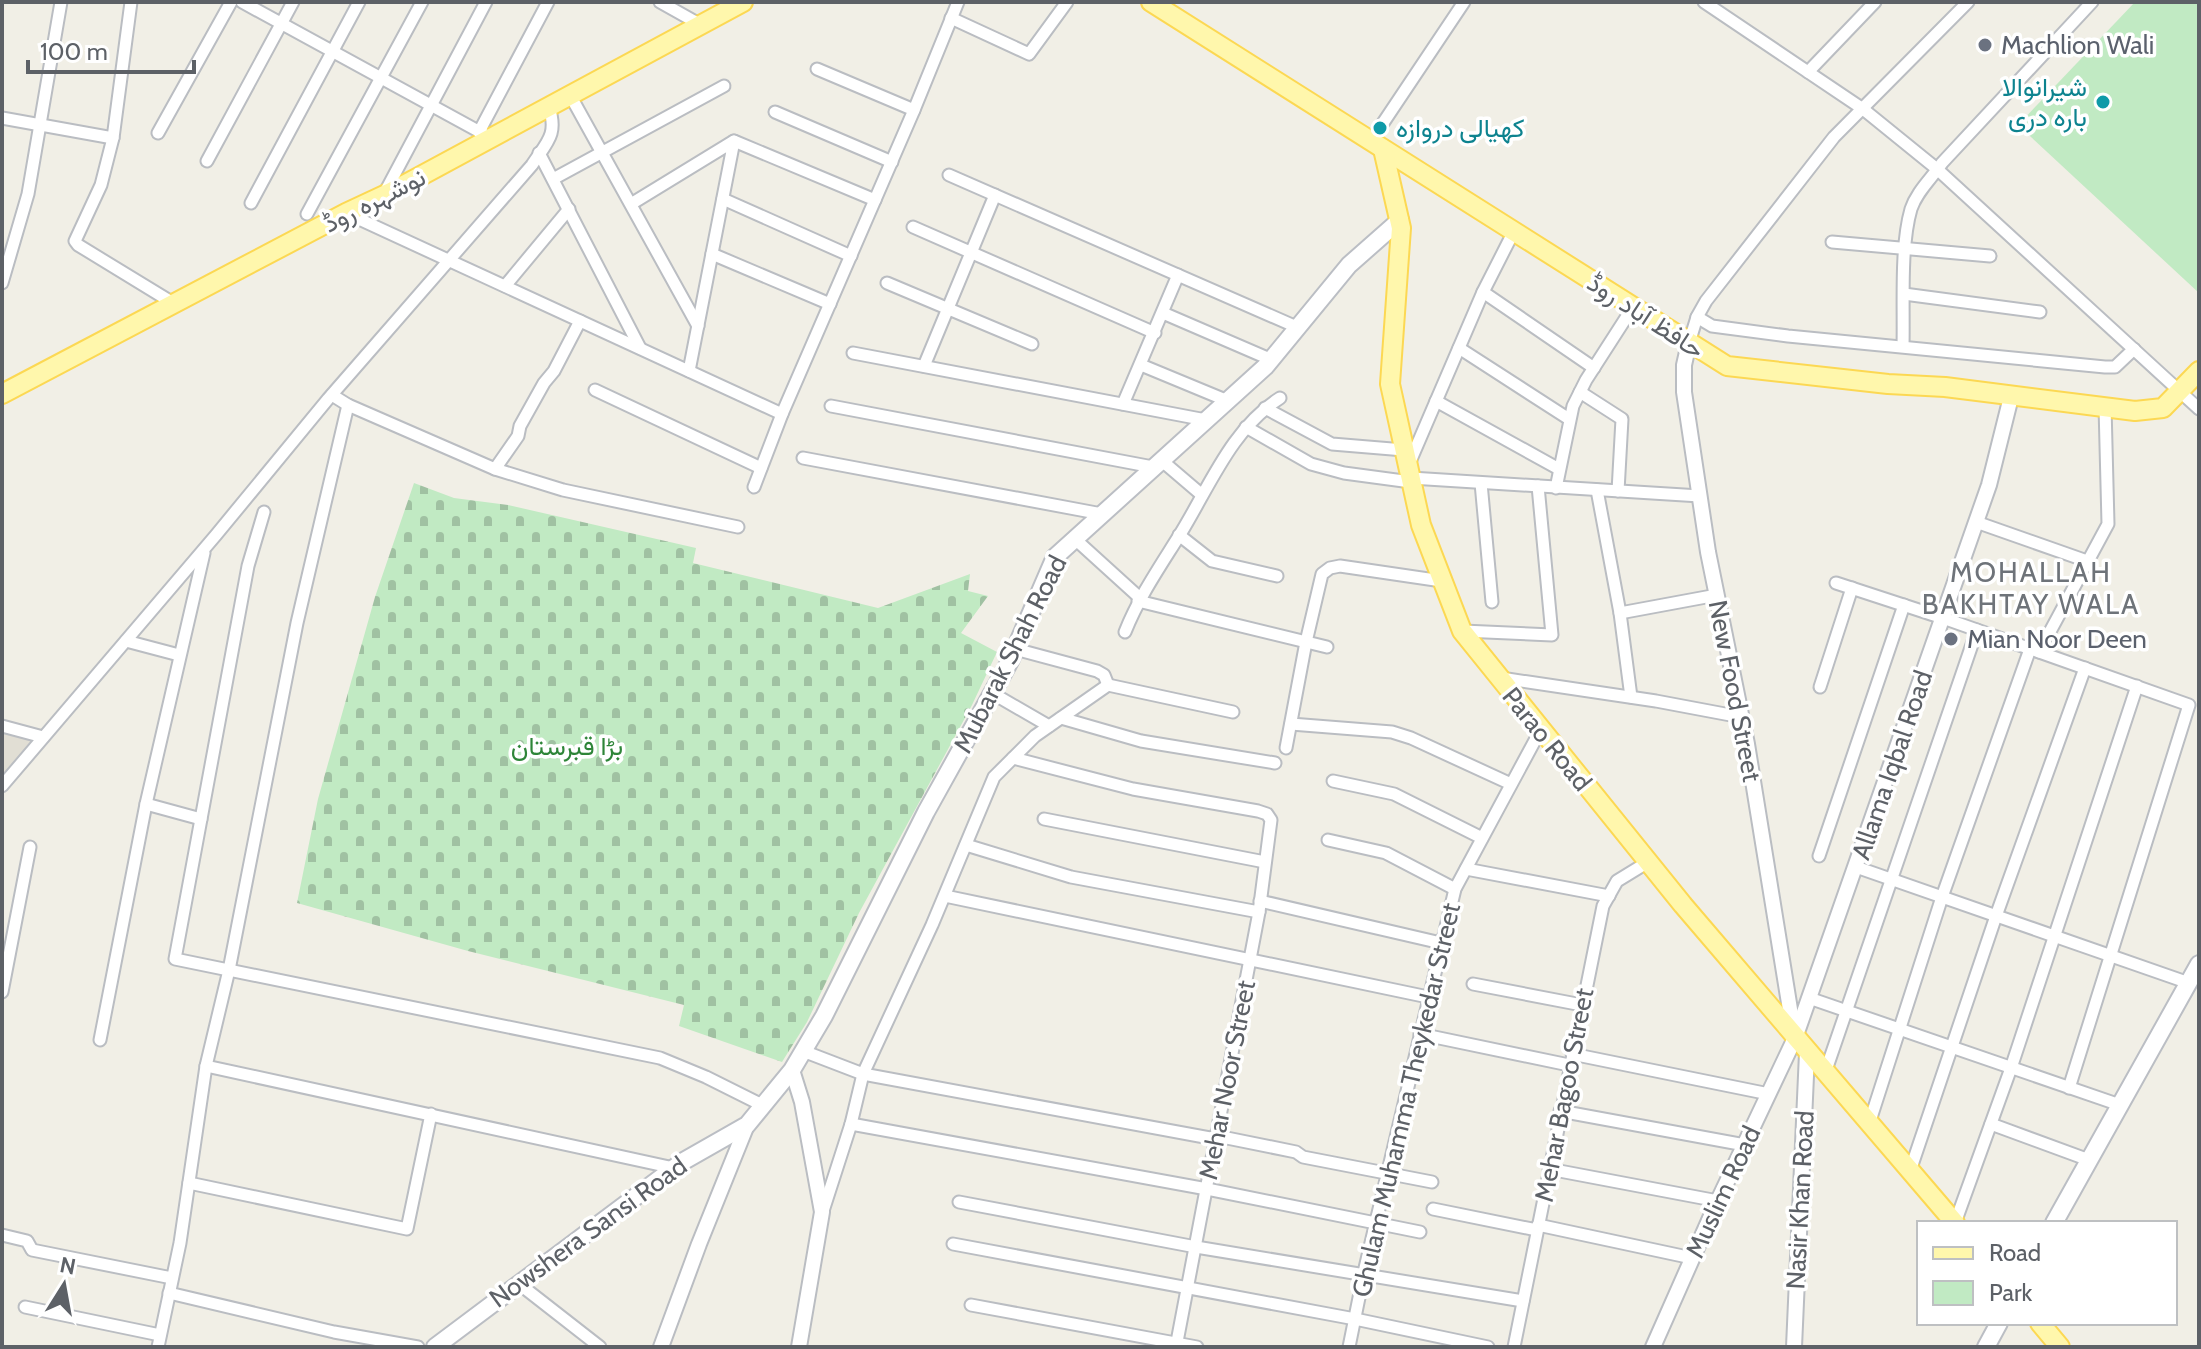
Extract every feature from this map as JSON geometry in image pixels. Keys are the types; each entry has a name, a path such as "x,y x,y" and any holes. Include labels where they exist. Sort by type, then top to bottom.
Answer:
{"main road":[{"name":"نوشہرہ روڈ","path":"3,391 383,196 485,135 549,107 743,2"},
{"name":"حافظ آباد روڈ","path":"1151,2 1727,366 1945,387 2135,411 2163,408 2199,371"},
{"name":"Parao Road","path":"1377,145 1400,220 1390,384 1421,525 1462,631 1540,731 1801,1046 1953,1221"},
{"name":"Mubarak Shah Road","path":"747,1125 792,1070 824,1016 926,812 1015,649 1055,557 1272,360 1349,265 1400,220"},
{"path":"2055,1221 2199,964"},
{"name":"Nowshera Sansi Road","path":"435,1347 674,1168 747,1125"},
{"path":"1986,1347 1998,1325"},
{"path":"2042,1325 2060,1347"}],"street":[{"path":"2,283 28,194 61,2"},
{"path":"131,2 113,138 101,185 75,241 173,303"},
{"path":"158,133 231,2"},
{"path":"242,2 485,135 548,2"},
{"path":"207,161 293,2"},
{"path":"251,203 359,2"},
{"path":"307,214 422,2"},
{"path":"383,196 486,2"},
{"path":"754,487 782,414 958,2"},
{"path":"951,18 1029,54 1067,2"},
{"path":"1377,145 1464,2"},
{"path":"1704,2 1863,109 1937,169 2199,409"},
{"path":"1808,72 1875,2"},
{"path":"1689,343 1697,317 1714,290 1834,137 1968,2"},
{"path":"1903,346 1906,247 1911,208 1922,187 2092,2"},
{"path":"667,4 701,25"},
{"path":"817,69 914,110"},
{"path":"553,179 724,86"},
{"path":"570,95 698,326"},
{"path":"2,786 539,153 553,133 549,107"},
{"path":"775,112 892,162"},
{"path":"2,118 113,138"},
{"path":"631,204 734,141"},
{"path":"734,141 875,200"},
{"path":"689,371 734,141"},
{"path":"539,153 641,349"},
{"path":"949,175 1299,328"},
{"path":"924,366 995,195"},
{"path":"723,199 851,256"},
{"path":"505,286 569,209"},
{"path":"346,213 782,414"},
{"path":"913,227 1155,333"},
{"path":"1409,469 1483,292 1514,231"},
{"path":"1832,242 1990,256"},
{"path":"712,254 830,304"},
{"path":"1123,404 1178,275"},
{"path":"887,283 1032,344"},
{"path":"1483,292 1594,368"},
{"path":"1904,294 2040,312"},
{"path":"1556,488 1569,419 1580,392 1633,307"},
{"path":"1163,313 1272,360"},
{"path":"1697,317 1712,326 2115,367 2134,349"},
{"path":"495,469 518,436 520,426 580,321"},
{"name":"New Food Street","path":"1689,343 1684,365 1684,392 1700,496 1801,1046"},
{"path":"1459,348 1569,419"},
{"path":"853,353 1206,420"},
{"path":"1141,365 1228,401"},
{"path":"595,390 761,468"},
{"path":"1580,392 1622,419 1618,491"},
{"path":"332,395 348,405 495,469 563,490 738,527"},
{"name":"Allama Iqbal Road","path":"1801,1046 1809,998 1976,522 1993,471 2011,397"},
{"path":"1125,632 1139,599 1246,427 1280,398"},
{"path":"1436,401 1559,469"},
{"path":"25,1307 159,1341 189,1183 206,1066 229,970 297,623 348,405"},
{"path":"831,406 1157,464 1202,495"},
{"path":"1869,1124 1942,897 2034,650 2108,524 2105,406"},
{"path":"1265,408 1310,435 1409,469 1481,483 1700,496"},
{"path":"1246,427 1311,464 1344,473 1409,469"},
{"path":"803,458 1102,514"},
{"path":"1481,483 1492,602"},
{"path":"1462,631 1552,635 1538,486"},
{"path":"1597,490 1620,613 1631,697"},
{"path":"264,512 248,566 175,959 660,1058 762,1105"},
{"path":"1976,522 2087,561"},
{"path":"1179,535 1212,561 1277,576"},
{"path":"1075,539 1139,599 1327,647"},
{"path":"100,1040 146,804 205,549"},
{"path":"1286,748 1322,574 1330,568 1352,567 1442,581"},
{"path":"1836,583 2189,705 2069,1088"},
{"path":"1820,687 1852,588"},
{"path":"1620,613 1717,595"},
{"path":"1819,856 1904,605"},
{"path":"1825,1073 1977,630"},
{"path":"126,641 179,655"},
{"path":"1015,649 1097,671 1104,675 1108,685"},
{"path":"1910,1171 1996,916 2085,668"},
{"path":"1496,677 1741,717"},
{"path":"799,1347 822,1212 851,1124 863,1074 945,896 994,777 1049,726 1108,685 1233,712"},
{"path":"1956,1221 2011,1068 2137,686"},
{"path":"992,693 1049,726"},
{"path":"1061,718 1141,741 1275,763"},
{"path":"1291,724 1392,732 1511,784"},
{"path":"2,726 43,737"},
{"name":"Ghulam Muhamma Theykedar Street","path":"1349,1347 1455,889 1540,731"},
{"name":"Mehar Noor Street","path":"1013,758 1133,789 1267,814 1271,820 1260,906 1177,1345"},
{"path":"1333,781 1394,794 1482,838"},
{"path":"146,804 201,819"},
{"path":"1044,819 1265,862"},
{"path":"1328,840 1386,853 1455,889"},
{"path":"966,845 1071,877 1260,906 1441,943"},
{"path":"2,992 30,847"},
{"name":"Mehar Bagoo Street","path":"1514,1347 1603,906 1617,881 1648,862"},
{"path":"1856,867 2189,983"},
{"path":"1466,869 1609,896"},
{"path":"945,896 1428,997"},
{"path":"1473,984 1582,1005"},
{"path":"1809,998 2120,1105"},
{"path":"1420,1034 1769,1094"},
{"name":"Muslim Road","path":"1653,1347 1769,1094 1801,1046"},
{"name":"Nasir Khan Road","path":"1794,1347 1801,1046"},
{"path":"803,1051 863,1074 1210,1138 1217,1136 1432,1182"},
{"path":"206,1066 674,1168"},
{"path":"792,1070 805,1117 822,1212"},
{"path":"1560,1111 1745,1145"},
{"path":"189,1183 407,1229 431,1114"},
{"path":"851,1124 1207,1189 1420,1232"},
{"path":"1991,1124 2089,1160"},
{"path":"661,1347 747,1125"},
{"path":"1549,1169 1718,1201"},
{"path":"959,1202 1196,1247 1523,1301"},
{"path":"1433,1209 1692,1258"},
{"path":"2,1235 24,1239 32,1250 172,1278"},
{"path":"953,1244 1488,1347"},
{"path":"518,1283 600,1347"},
{"path":"169,1293 291,1322 418,1347"},
{"path":"971,1305 1197,1347"}],"shaded area":[{"path":"2,726 43,737 2,786"}],"green space":[{"path":"2135,2 2199,2 2199,293 2018,125"},
{"name":"بڑا قبرستان","path":"414,483 454,498 508,505 696,548 693,563 878,608 970,574 968,591 988,596 961,633 997,652 972,705 859,913 807,1022 782,1062 679,1026 684,1005 468,951 297,903 318,799 375,597"}],"place":[{"name":"Machlion Wali","path":"1985,45"},
{"name":"شیرانوالا بارہ دری","path":"2103,102"},
{"name":"کھیالی دروازہ","path":"1380,128"},
{"name":"Mian Noor Deen","path":"1951,639"}],"district":[{"name":"MOHALLAH BAKHTAY WALA","path":"2031,588"}]}
